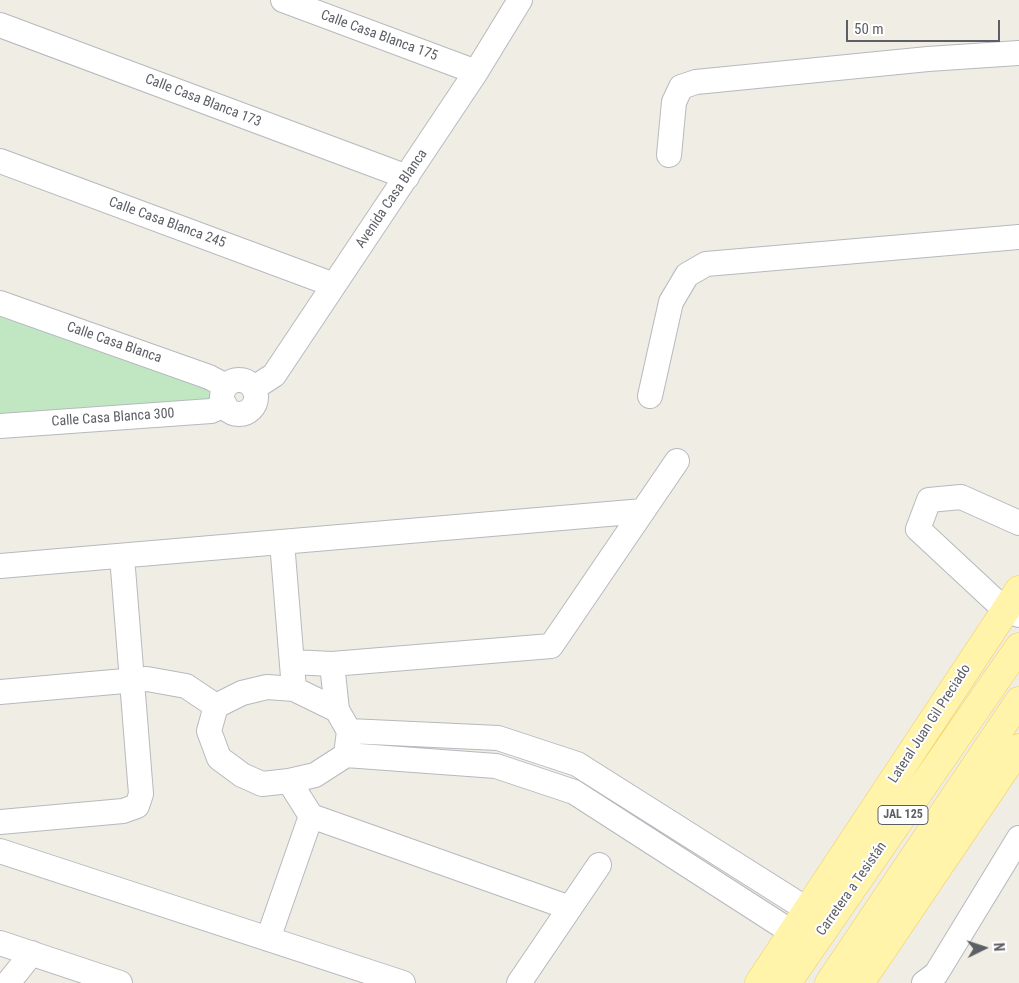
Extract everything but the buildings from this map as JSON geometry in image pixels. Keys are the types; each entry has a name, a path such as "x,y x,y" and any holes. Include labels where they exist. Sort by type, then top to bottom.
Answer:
{"main road":[{"name":"Lateral Juan Gil Preciado","path":"759,983 1014,605"},
{"name":"Carretera a Tesistán","path":"787,983 1019,646"},
{"name":"JAL 125","path":"829,983 1019,701"},
{"path":"860,983 1019,748"}],"street":[{"name":"Calle Casa Blanca 175","path":"283,0 476,72"},
{"name":"Avenida Casa Blanca","path":"254,388 274,375 476,72 520,0"},
{"name":"Calle Casa Blanca 173","path":"0,25 407,177"},
{"path":"669,155 674,102 681,87 696,82 928,59 1019,53"},
{"name":"Calle Casa Blanca 245","path":"0,161 334,285"},
{"path":"650,396 671,302 686,275 706,264 1019,238"},
{"name":"Calle Casa Blanca","path":"0,303 210,377 226,395 234,413 247,411 256,402 254,388"},
{"name":"Calle Casa Blanca 300","path":"0,426 211,411 226,395"},
{"path":"292,662 332,664 550,646 677,461"},
{"path":"1014,605 918,529 929,500 961,497 1019,523"},
{"path":"0,566 643,511"},
{"path":"282,542 294,689"},
{"path":"0,822 122,811 137,806 141,794 122,556"},
{"path":"332,664 337,710 349,731 346,755"},
{"path":"0,692 147,679 186,686 216,706"},
{"path":"337,710 294,689 267,687 242,693 216,706 209,731 219,758 242,775 262,784 289,781 315,775 346,755 496,766 574,792 792,933"},
{"path":"349,731 498,738 577,764 808,910"},
{"path":"289,781 311,816 570,908"},
{"path":"268,939 311,816"},
{"path":"932,980 1019,838"},
{"path":"0,851 403,983"},
{"path":"518,983 599,865"},
{"path":"0,943 32,953 62,974 120,983"},
{"path":"8,983 32,953"}],"green space":[{"path":"0,315 204,386 213,397 203,403 0,417"}]}
